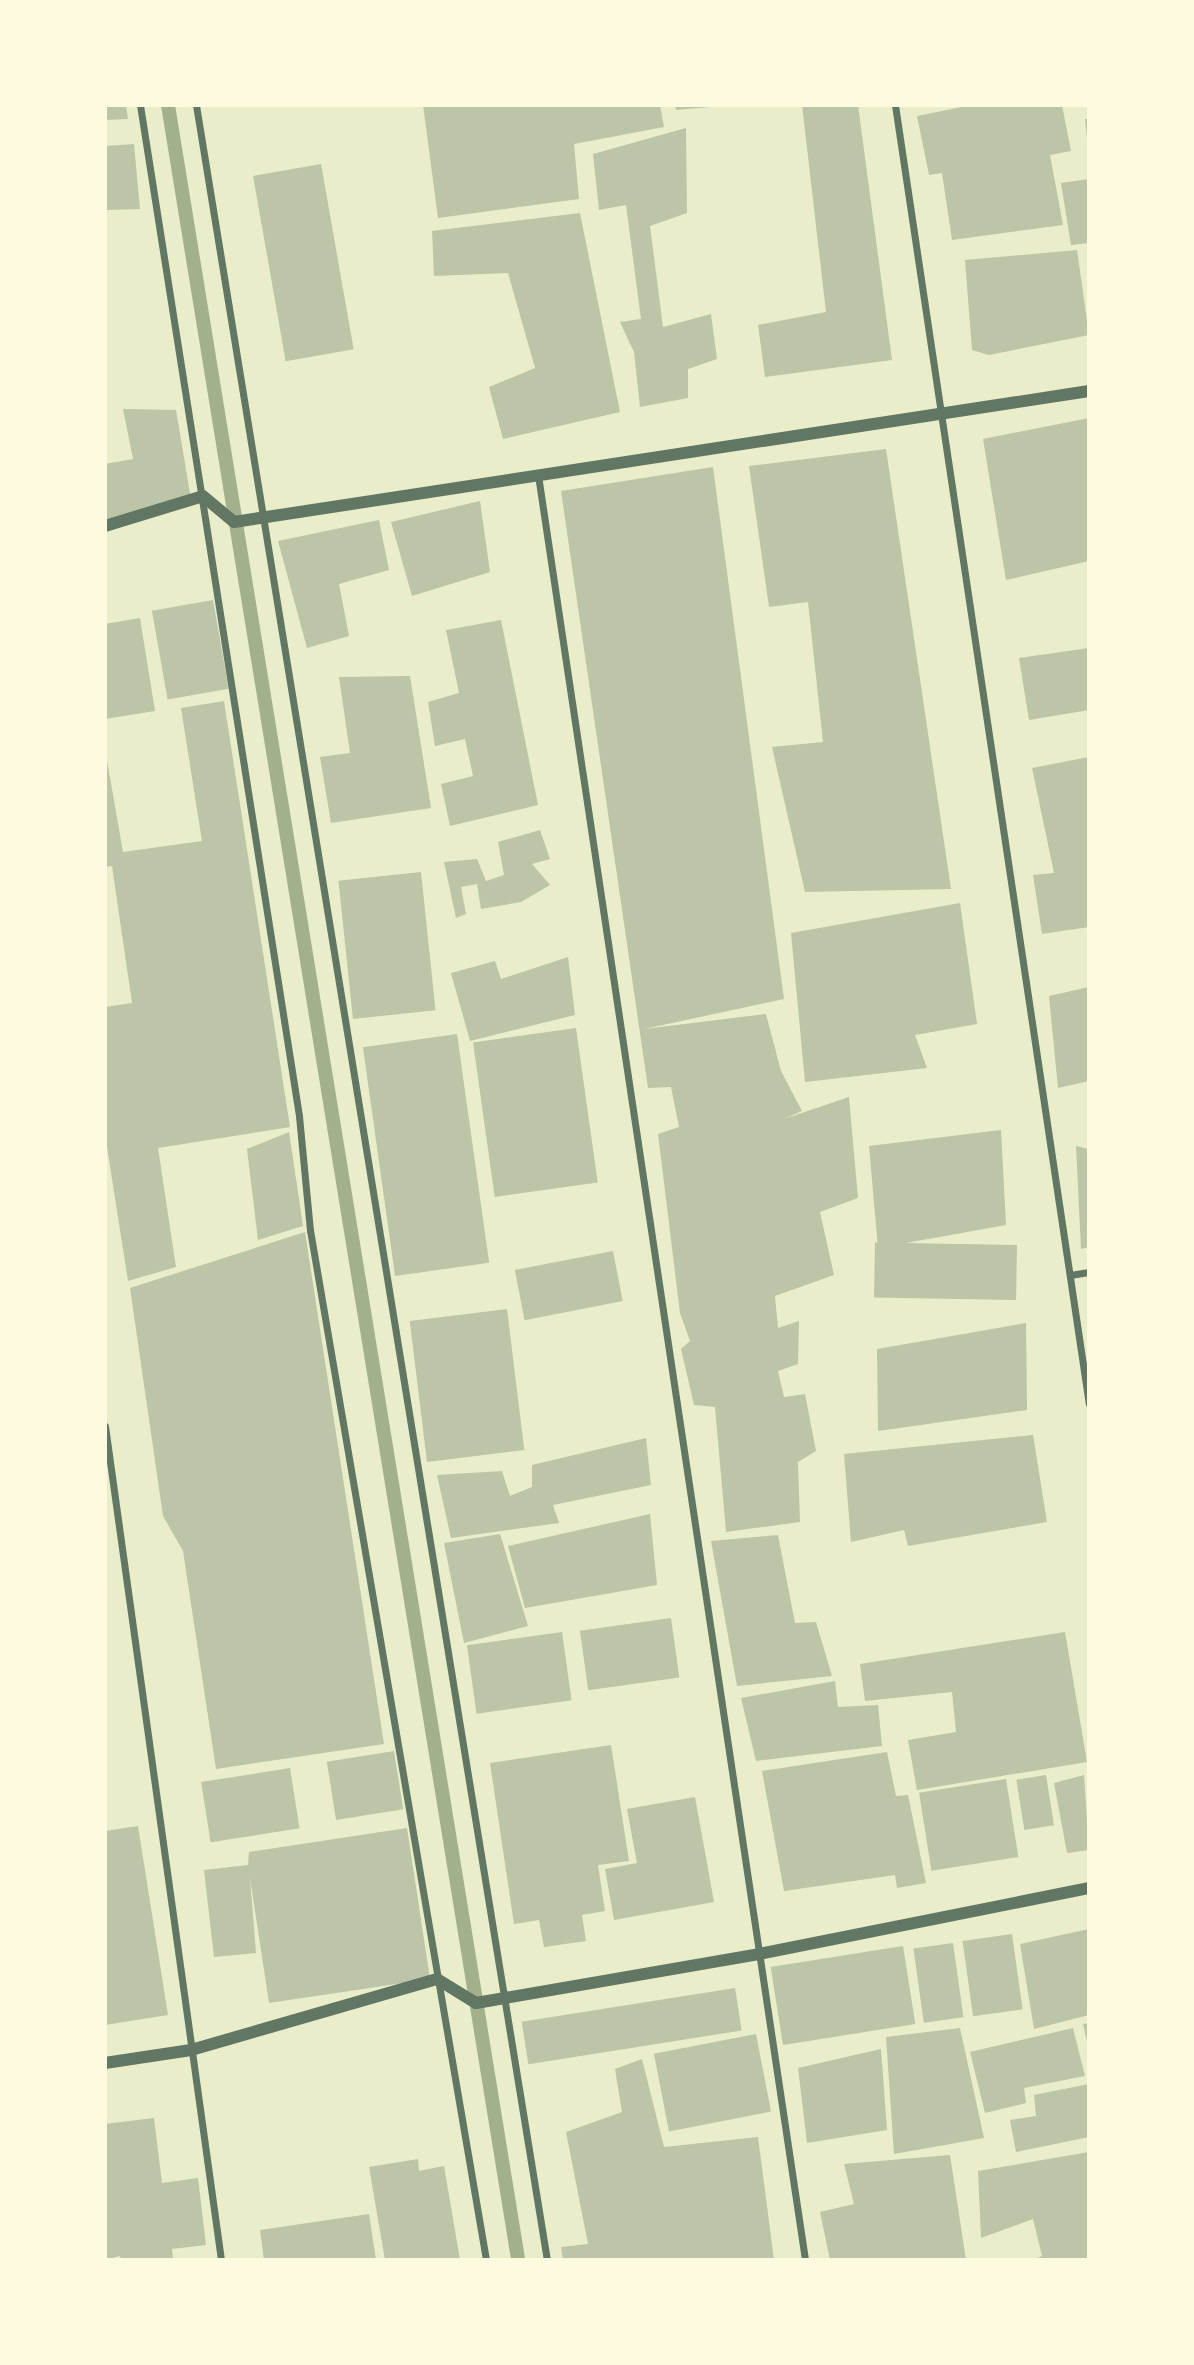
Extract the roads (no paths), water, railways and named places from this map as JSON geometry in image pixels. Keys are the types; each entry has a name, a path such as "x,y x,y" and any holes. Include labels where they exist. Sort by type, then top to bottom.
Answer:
{"street":[{"path":"140,105 299,1116 310,1230 486,2260"},
{"path":"196,105 547,2260"},
{"path":"895,105 1089,1404"},
{"path":"203,496 234,522 1089,391"},
{"path":"538,475 805,2260"},
{"path":"105,526 203,496"},
{"path":"1070,1275 1089,1272"},
{"path":"105,1426 221,2260"},
{"path":"105,2063 191,2050 438,1979 476,2003 759,1954 1089,1888"}],"waterway":[{"path":"168,105 518,2260"}]}
